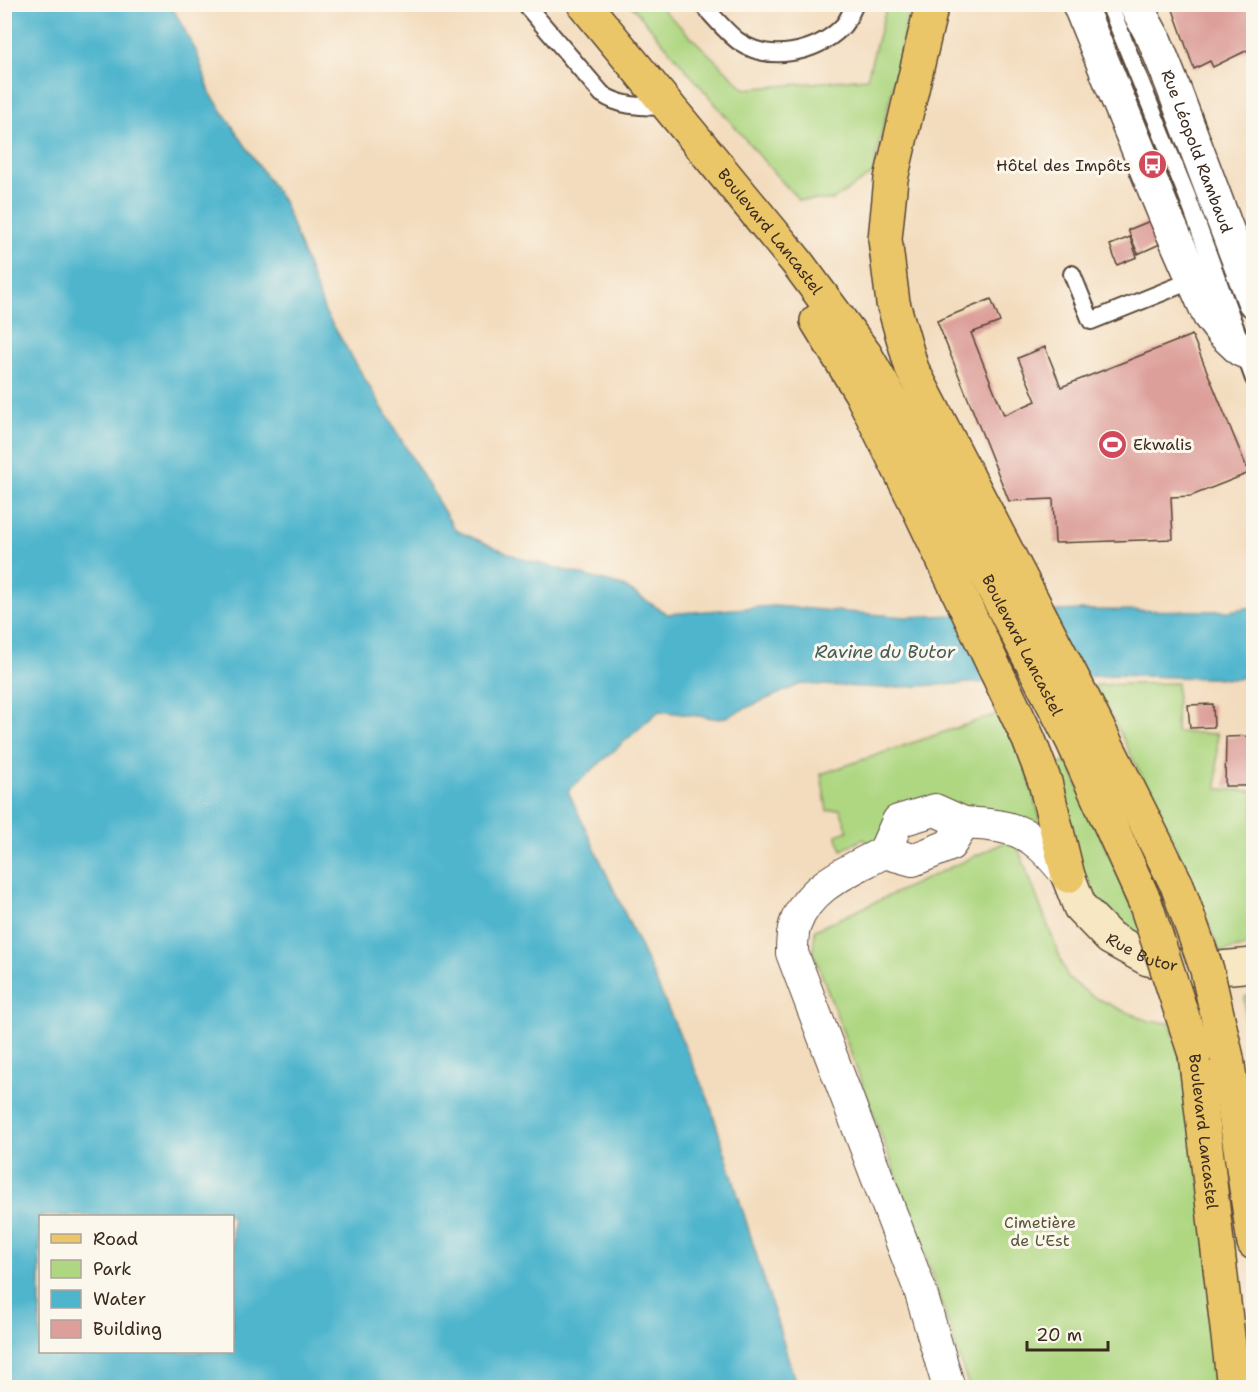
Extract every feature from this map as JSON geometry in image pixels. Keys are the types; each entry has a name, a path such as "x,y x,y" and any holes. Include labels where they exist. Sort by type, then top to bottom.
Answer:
{"main road":[{"name":"Boulevard Lancastel","path":"584,4 732,181 861,393 943,492 1082,694 1177,885 1207,970 1227,1058 1254,1243"},
{"name":"Boulevard Lancastel","path":"932,4 891,179 885,239 893,303 943,492 1073,742 1145,902 1195,1054 1234,1388"},
{"path":"943,492 1045,782 1068,876"},
{"name":"Rue Butor","path":"1068,876 1080,908 1110,938 1148,959 1197,970 1254,965"}],"street":[{"name":"Rue Léopold Rambaud","path":"1079,4 1209,315 1222,332 1247,352"},
{"name":"Rue Léopold Rambaud","path":"1135,4 1154,39 1254,301"},
{"path":"949,1388 920,1290 792,953 794,927 804,905 822,886 884,852 898,821 935,810 964,824 994,825 1026,834 1048,850 1068,876"}],"lane":[{"path":"525,4 602,94 613,101 627,105 670,107"},
{"path":"702,4 738,40 759,51 786,54 820,44 843,27 855,4"},
{"name":"Rue Léopold Rambaud","path":"1109,4 1187,195 1247,352 1254,380"},
{"path":"1072,274 1091,321 1193,280"}],"green space":[{"path":"631,5 658,5 745,89 867,78 887,5 910,5 872,174 833,200 799,200"},
{"path":"1177,683 1176,732 1217,734 1217,789 1253,791 1253,945 1219,952 1177,850 1095,685"},
{"path":"1003,712 1021,750 1040,819 1035,828 971,812 874,845 863,839 842,850 836,835 848,831 840,809 827,811 821,774"},
{"path":"1067,761 1147,941 1114,922 1101,908 1081,871 1068,829 1054,767"},
{"name":"Cimetière de L'Est","path":"1014,838 1068,978 1092,996 1124,1011 1149,1021 1170,1023 1185,1073 1228,1387 969,1387 924,1251 813,951 815,930"},
{"path":"1253,994 1253,1144 1244,1058 1245,997"}],"water":[{"name":"Ravine du Butor","path":"5,5 171,5 197,53 210,93 284,203 325,312 455,530 522,559 623,586 667,614 774,606 906,617 1082,610 1229,611 1253,607 1253,674 1237,679 1115,675 883,688 801,684 721,719 659,711 568,791 709,1101 797,1387 5,1388"}],"building":[{"path":"1171,4 1254,4 1254,47 1213,67 1210,61 1194,69"},
{"path":"1150,221 1160,244 1138,254 1128,230"},
{"path":"1130,237 1137,257 1117,265 1110,245"},
{"name":"Ekwalis","path":"991,299 1000,322 971,333 1004,415 1036,401 1018,358 1045,347 1061,387 1192,335 1249,473 1191,496 1171,497 1173,539 1055,543 1053,499 1009,501 937,321"},
{"path":"1213,704 1214,727 1190,728 1188,705"},
{"path":"1254,736 1254,786 1225,786 1226,737"}],"place":[{"name":"Hôtel des Impôts","path":"1152,165"},
{"name":"Ekwalis","path":"1112,444"}]}
